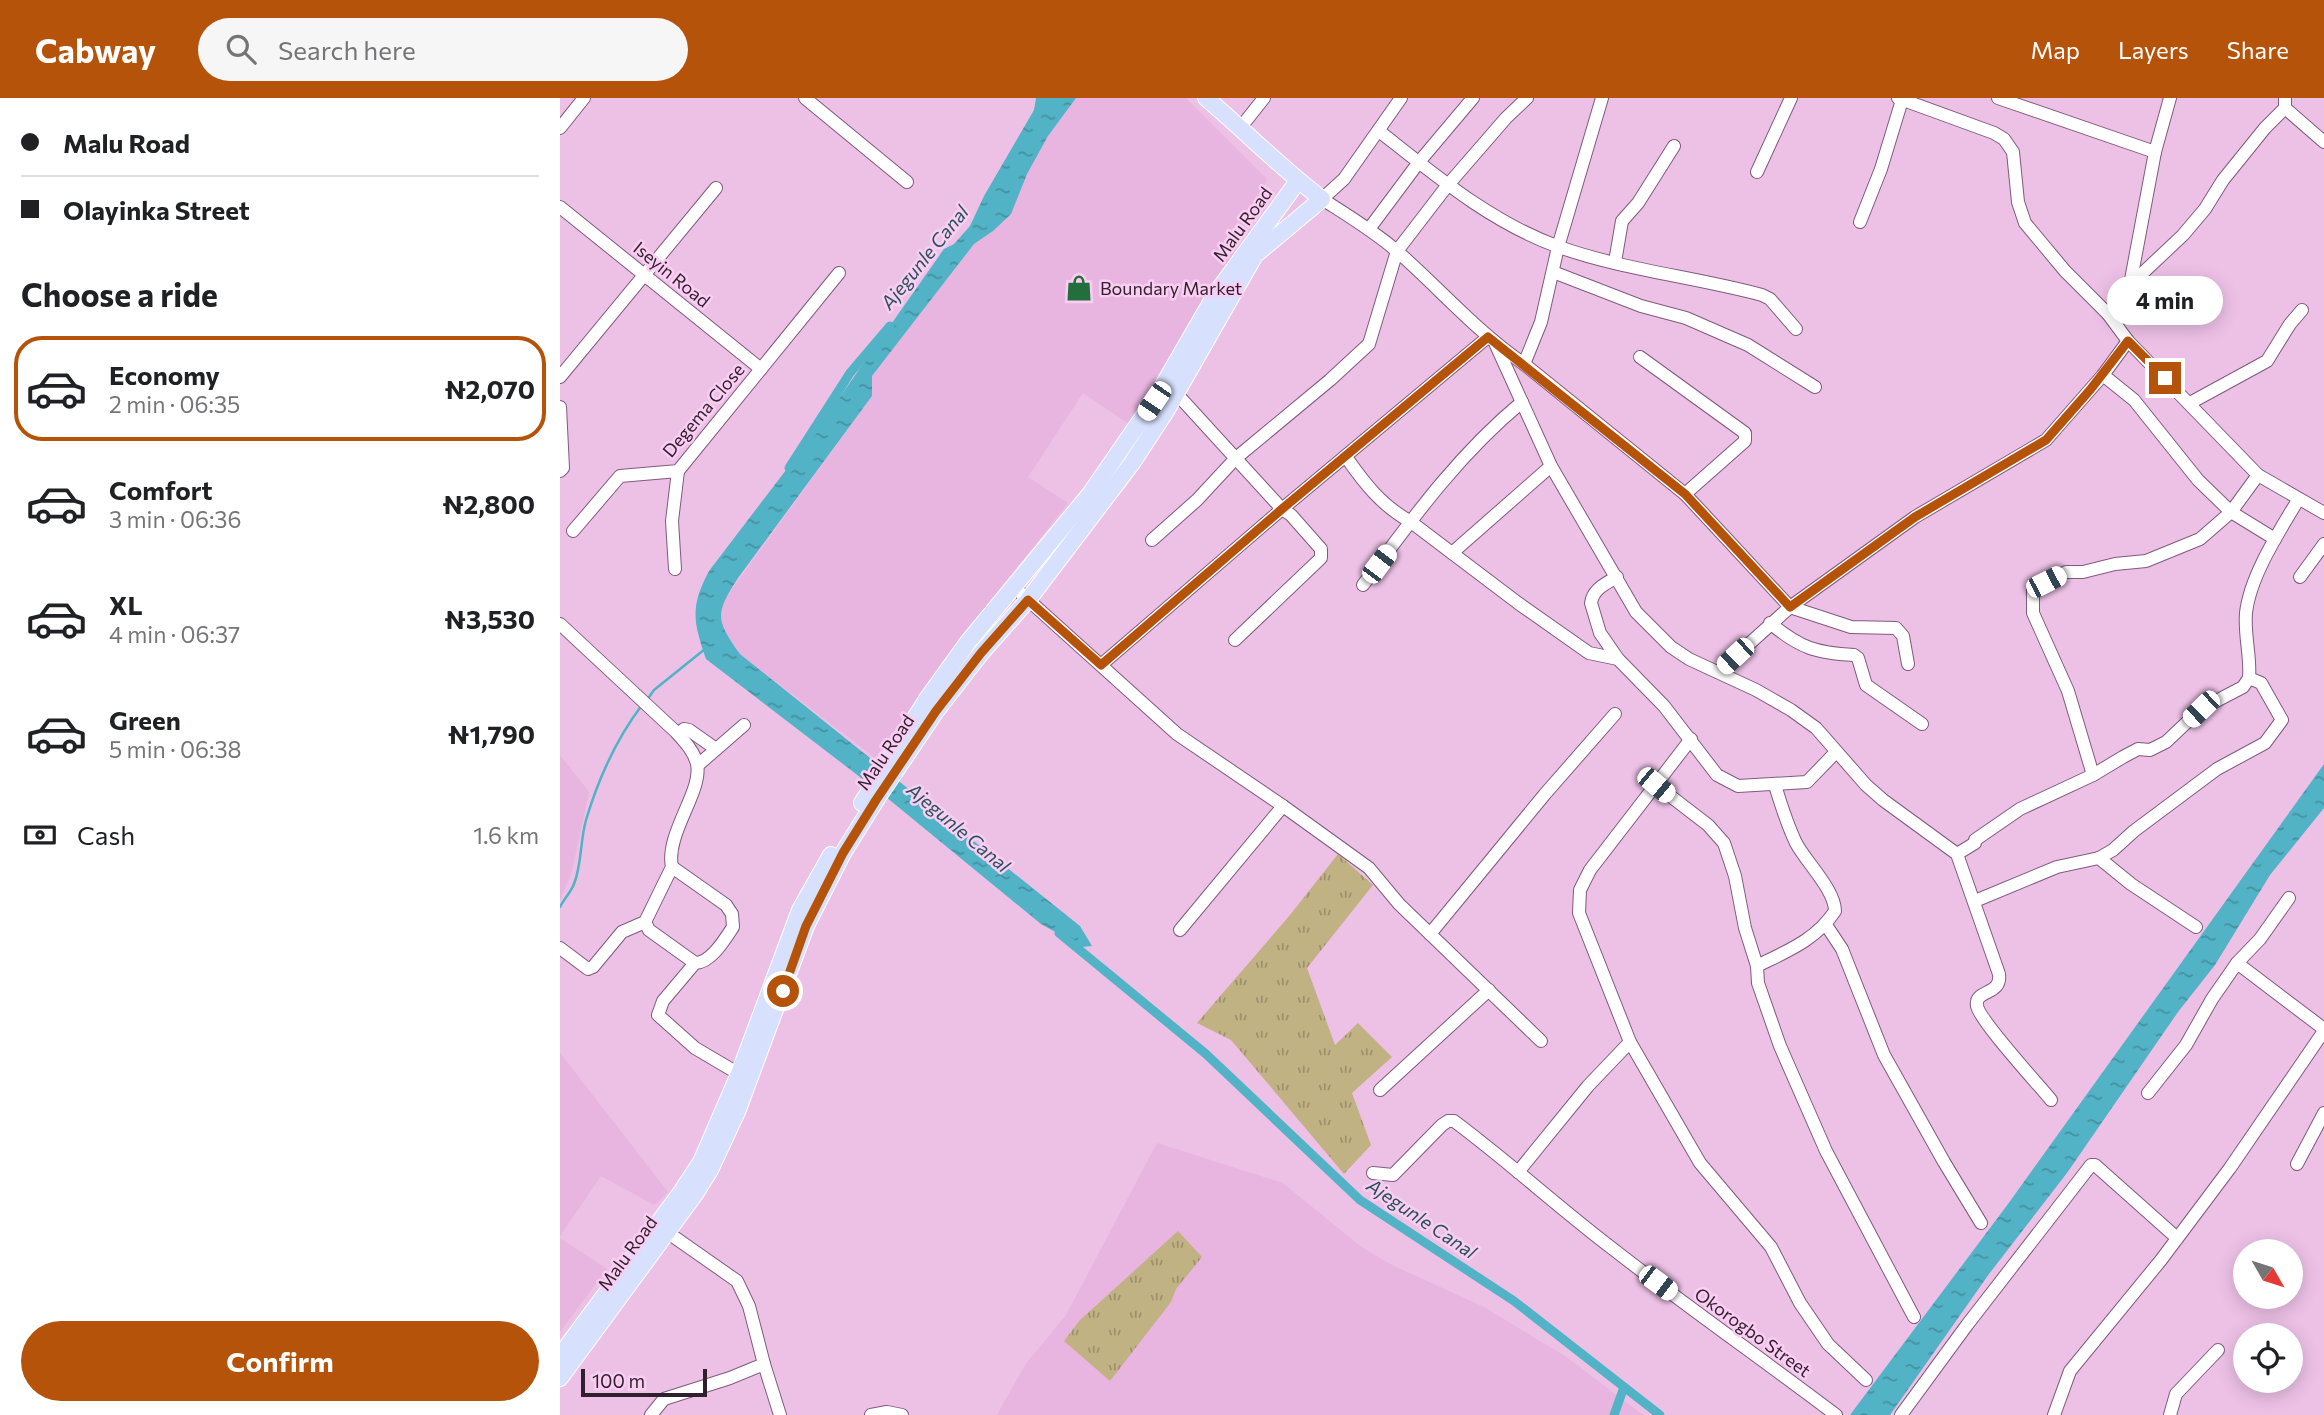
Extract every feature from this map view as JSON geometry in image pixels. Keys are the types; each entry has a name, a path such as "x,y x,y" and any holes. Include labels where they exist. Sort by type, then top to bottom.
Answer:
{"main road":[{"path":"1206,98 1298,181 1325,196"},
{"name":"Malu Road","path":"892,764 981,653 1028,600 1110,494 1160,406 1217,292 1298,181"},
{"path":"1288,195 1301,198 1309,210"},
{"name":"Malu Road","path":"560,1378 663,1226 701,1162 806,926 871,798 927,699 968,642 1160,406 1176,393 1255,255 1325,196"},
{"name":"Malu Road","path":"560,1356 663,1226 695,1194 710,1170 737,1112 760,1033"}],"street":[{"path":"560,128 584,98"},
{"path":"805,98 906,182"},
{"path":"1241,127 1264,98"},
{"path":"1401,98 1345,179 1325,196 1397,251 1492,341 1685,494 1790,607 1851,627 1896,628 1903,636 1908,664"},
{"path":"1369,229 1419,162 1474,98"},
{"path":"1152,540 1197,500 1236,458 1369,344 1397,251 1447,186 1527,98"},
{"path":"1524,364 1541,322 1559,247 1602,98"},
{"path":"1757,172 1791,98"},
{"path":"1998,98 2155,152"},
{"path":"2130,285 2155,152 2171,98"},
{"path":"1860,222 1881,169 1900,99 2004,139 2013,152 2018,202 2025,223 2065,271 2108,314 2128,341 2258,475 2324,513"},
{"path":"2108,314 2130,285 2190,226 2285,103 2324,142"},
{"path":"1379,131 1447,186 1517,228 1559,247 1762,295 1770,299 1796,329"},
{"path":"1615,262 1622,221 1638,203 1674,146"},
{"path":"560,377 716,188"},
{"name":"Iseyin Road","path":"560,207 761,369"},
{"path":"1553,272 1641,306 1686,318 1748,345 1815,387"},
{"name":"Degema Close","path":"573,531 620,476 678,471 839,273"},
{"path":"2190,403 2267,361 2302,310"},
{"path":"1492,341 1551,466 1636,612 1655,633 1689,659 1756,690 1816,728 1866,785 1957,854 2000,982 1997,987 1981,995 1977,1007 1995,1033 2051,1100"},
{"path":"1101,665 1282,509 1492,341"},
{"path":"1718,672 1790,607 1915,517 2046,440 2103,375 2128,341"},
{"path":"1640,357 1745,433 1745,441 1685,494"},
{"path":"2103,375 2134,400 2198,480 2231,512 2274,540"},
{"path":"1176,393 1321,549 1321,558 1235,640"},
{"path":"1363,585 1446,475 1500,420 1522,402"},
{"path":"560,407 563,468 560,471"},
{"path":"1346,457 1379,501 1589,653 1618,659"},
{"path":"1452,553 1551,466"},
{"path":"675,569 672,521 678,471"},
{"path":"2093,775 2068,691 2033,612 2033,589 2066,572 2083,572 2115,564 2146,561 2200,539 2231,512 2258,475"},
{"path":"1957,854 1975,843 1988,829 2020,809 2093,775 2138,749 2150,750 2166,742 2201,709 2243,687 2249,678 2250,664 2246,613 2257,574 2298,500"},
{"path":"2300,577 2324,544"},
{"path":"1617,577 1593,593 1591,603 1600,634 1618,659 1664,706 1717,775 1738,786 1807,782 1836,752"},
{"path":"1014,587 1177,734 1369,868 1399,904 1541,1041"},
{"path":"560,624 678,734 690,747 698,765 696,779 672,844 672,866 645,922 622,932 593,967 588,969 560,948"},
{"path":"1770,624 1787,637 1822,654 1854,655 1860,661 1866,685 1922,724"},
{"path":"1975,901 2057,867 2099,858 2217,769 2265,743 2282,720 2260,683 2249,678"},
{"path":"1430,934 1545,793 1615,714"},
{"path":"698,765 744,726"},
{"path":"678,734 684,729 689,730 716,749"},
{"path":"1691,739 1590,870 1580,890 1578,913 1630,1042 1700,1163 1771,1247 1800,1303 1828,1344 1866,1380"},
{"path":"1656,785 1708,825 1724,843 1757,965 1758,982 1780,1046 1826,1151 1914,1317"},
{"path":"1757,965 1800,945 1826,925 1835,911 1835,903 1787,825 1774,785"},
{"path":"1180,930 1283,806"},
{"path":"2099,858 2196,927"},
{"path":"645,922 649,930 695,963 704,962 733,927 732,914 726,905 672,866"},
{"path":"2148,1093 2186,1045 2211,999 2237,963 2260,939 2289,898"},
{"path":"1826,925 1842,949 1884,1055 1981,1223"},
{"path":"695,963 663,1002 658,1015 695,1048 739,1074"},
{"path":"2054,1415 2070,1371 2230,1168 2324,1030 2237,963"},
{"path":"1380,1090 1489,990"},
{"path":"1518,1172 1588,1086 1630,1042"},
{"path":"2297,1164 2324,1113"},
{"name":"Okorogbo Street","path":"1373,1173 1389,1176 1397,1172 1448,1121 1454,1121 1615,1251 1836,1415"},
{"path":"1901,1415 1967,1325 2091,1166 2095,1164 2102,1169 2177,1238"},
{"path":"663,1226 737,1280 749,1306 780,1415"},
{"path":"2170,1415 2176,1394 2218,1350"},
{"path":"652,1415 664,1399 764,1364"},
{"path":"871,1415 887,1412 902,1415"}],"shaded area":[{"path":"1076,98 1186,98 1267,179 1221,282 1132,426 1083,393 1028,477 1068,503 961,638 875,758 740,654 720,621 722,603 872,396 872,376 974,244 993,231 1048,136"},
{"path":"560,755 589,792 572,871 560,901"},
{"path":"560,1053 668,1192 654,1205 601,1176 560,1236"},
{"path":"1157,1143 1283,1183 1360,1246 1392,1265 1484,1307 1565,1356 1643,1415 997,1415 1025,1365 1066,1315"},
{"path":"560,1238 607,1269 560,1332"}],"green space":[{"path":"1338,854 1373,885 1307,968 1335,1045 1358,1023 1392,1057 1352,1093 1371,1145 1344,1174 1231,1040 1197,1023 1290,915"},
{"path":"1178,1231 1202,1257 1110,1381 1064,1341 1080,1320"}],"water":[{"path":"1036,98 1076,98 1048,136 1027,174 1011,214 974,244 872,376 872,396 738,578 725,600 721,616 726,632 740,654 1080,926 1092,946 1082,947 1041,924 886,797 706,659 696,624 696,605 709,571 818,428 944,249 954,244 970,226 984,196 1034,110"},
{"path":"2324,764 2324,808 2270,875 2215,965 2178,1012 2067,1173 1989,1274 1890,1415 1850,1415 2008,1204"}],"waterway":[{"name":"Ajegunle Canal","path":"789,468 850,373 890,326"},
{"path":"647,700 654,690 705,649"},
{"path":"560,907 577,876 586,820 602,775 616,745 642,705"},
{"name":"Ajegunle Canal","path":"1059,933 1206,1054 1360,1200 1514,1301 1660,1415"},
{"path":"1614,1415 1624,1387"}],"place":[{"name":"Boundary Market","path":"1079,288"}],"route":[{"path":"783,991 806,926 843,853 876,800 936,711 981,653 1028,600 1101,665 1488,337 1685,494 1790,607 1915,517 2046,440 2103,375 2128,341 2165,378"}]}
